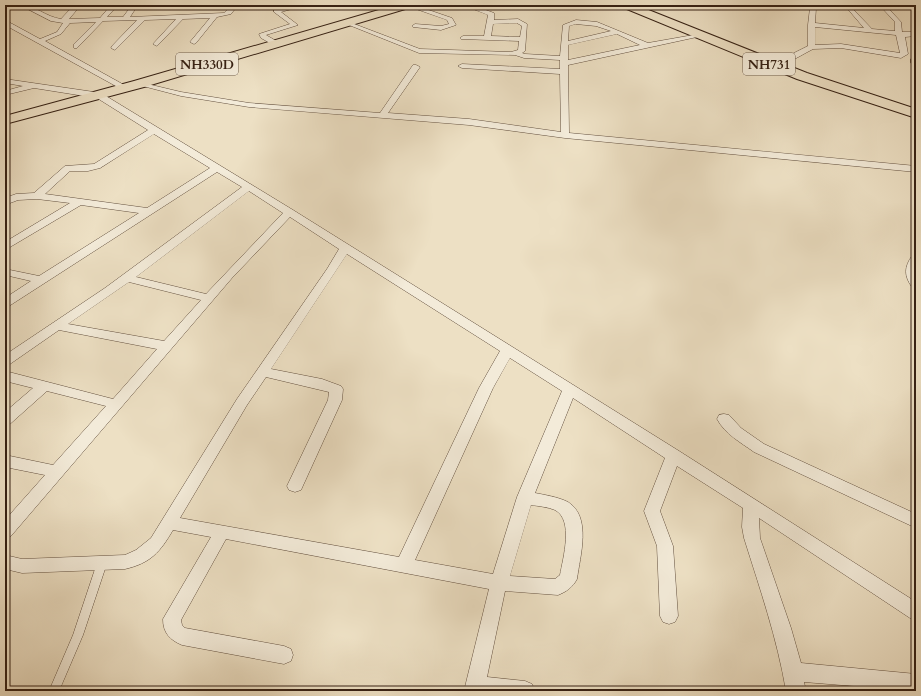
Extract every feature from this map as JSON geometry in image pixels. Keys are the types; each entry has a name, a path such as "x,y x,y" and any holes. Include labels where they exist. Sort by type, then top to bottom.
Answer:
{"highway":[{"name":"NH330D","path":"5,120 97,96 408,5"},
{"name":"NH731","path":"626,5 775,66 916,114"}],"street":[{"path":"23,5 53,20 66,21 227,14 235,5"},
{"path":"30,9 37,5"},
{"path":"40,42 59,33 78,5"},
{"path":"76,46 103,20 115,5"},
{"path":"125,19 135,5"},
{"path":"276,8 303,5"},
{"path":"408,5 441,16 450,19 453,25 441,28 414,24 441,16"},
{"path":"466,5 492,14 487,38"},
{"path":"850,7 870,31"},
{"path":"275,44 263,37 262,34 295,25 276,8"},
{"path":"812,47 811,25 813,8"},
{"path":"775,66 812,47 841,46 901,56 904,54 898,22 886,8"},
{"path":"193,16 198,10"},
{"path":"194,42 215,15"},
{"path":"158,44 182,16"},
{"path":"115,48 143,18"},
{"path":"5,22 123,88"},
{"path":"490,22 524,22 525,24 521,51 516,54"},
{"path":"347,23 419,51 516,54 565,60 649,46 697,35"},
{"path":"565,135 564,44 566,25 570,23 596,24 649,46"},
{"path":"811,25 901,34 916,34"},
{"path":"564,44 617,32"},
{"path":"13,35 29,35"},
{"path":"464,38 523,39"},
{"path":"462,66 565,72"},
{"path":"383,115 416,67"},
{"path":"7,82 97,96 289,212 751,504 916,612"},
{"path":"139,84 181,94 249,105 469,122 565,135 916,169"},
{"path":"5,93 37,86"},
{"path":"37,196 66,169 73,167 88,168 97,166 154,130"},
{"path":"5,303 216,168"},
{"path":"5,361 127,278 248,187"},
{"path":"5,202 16,197 37,196 149,211"},
{"path":"5,247 79,202"},
{"path":"5,531 208,298 289,212"},
{"path":"5,235 19,238"},
{"path":"5,562 22,566 102,562 137,559 148,552 157,543 242,402 333,269 345,248"},
{"path":"915,280 911,267 916,258"},
{"path":"5,272 41,280"},
{"path":"127,278 208,298"},
{"path":"57,326 166,346"},
{"path":"404,565 486,388 507,351"},
{"path":"262,372 322,384 336,389 335,400 295,486"},
{"path":"5,376 115,404"},
{"path":"5,420 44,386"},
{"path":"525,691 475,688 499,583 525,497 569,390"},
{"path":"724,418 741,436 759,448 916,521"},
{"path":"669,616 665,546 652,511 674,455"},
{"path":"5,461 57,472"},
{"path":"169,523 499,583 552,588 558,587 568,579 575,532 571,515 561,506 525,497"},
{"path":"751,504 750,527 752,538 782,628 796,691"},
{"path":"222,532 172,619 172,627 176,633 182,636 284,655"},
{"path":"793,672 916,682"}],"lane":[{"path":"54,691 78,636 102,562"}]}
